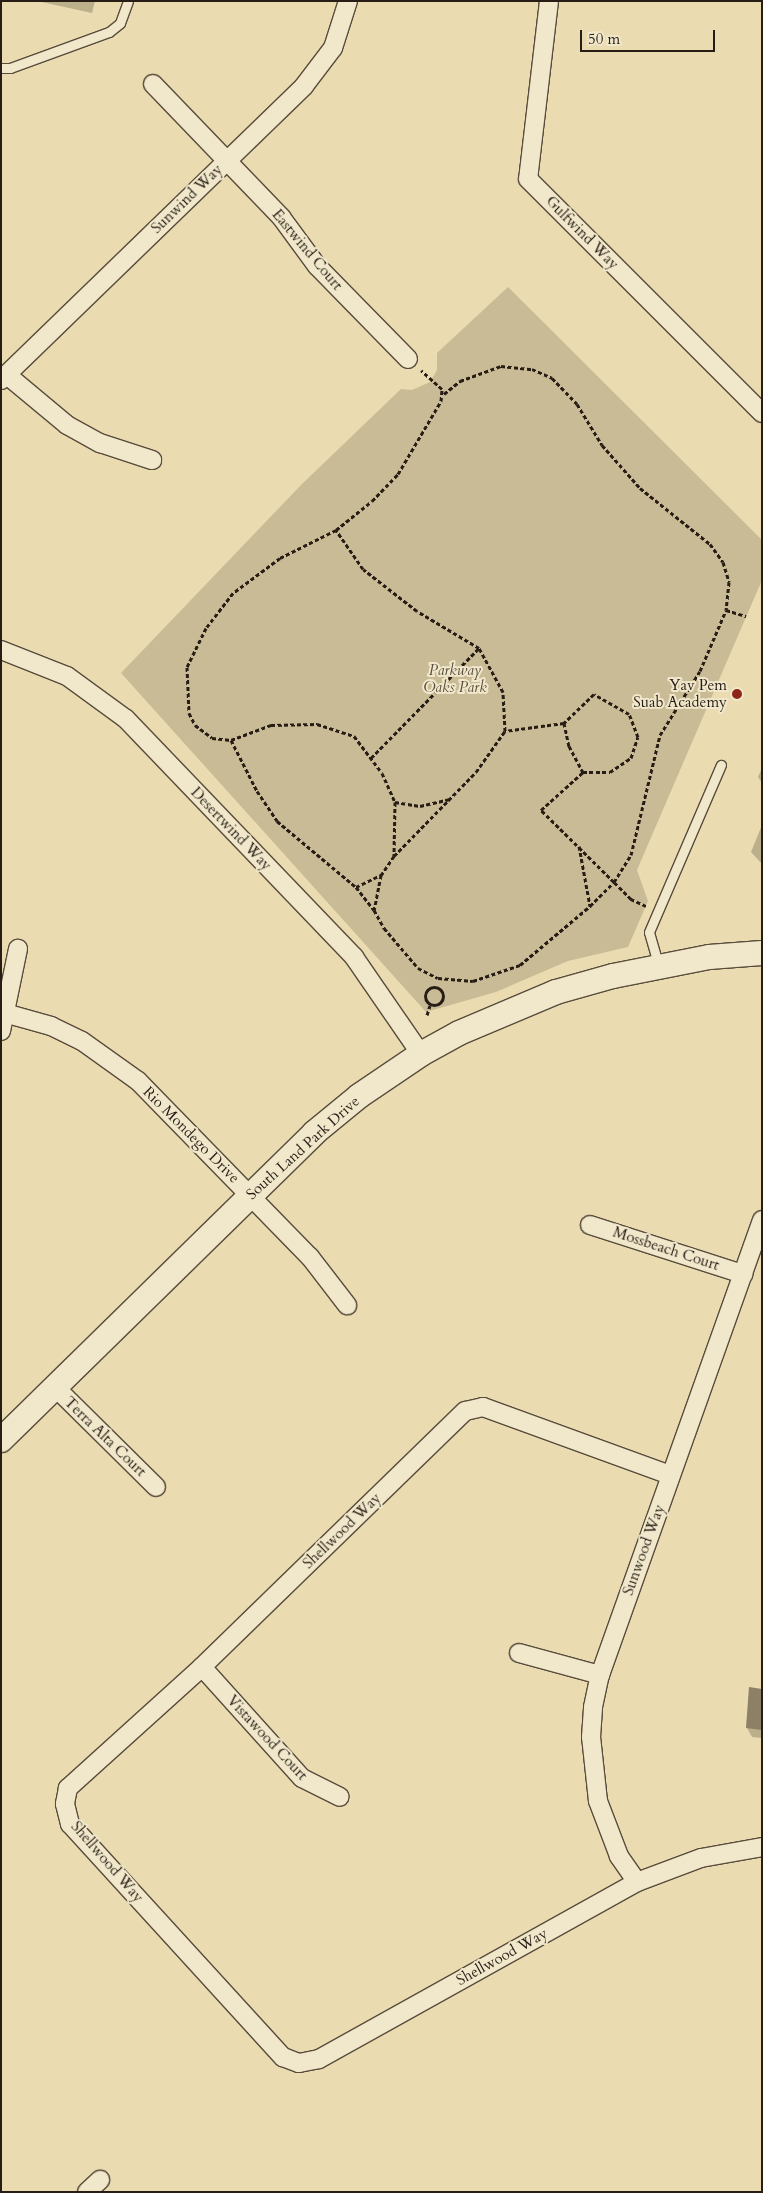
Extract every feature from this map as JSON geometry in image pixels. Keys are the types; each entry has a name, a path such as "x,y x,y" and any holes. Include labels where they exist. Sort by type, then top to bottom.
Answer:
{"street":[{"name":"Sunwind Way","path":"4,378 318,70 333,48 348,1"},
{"name":"Gulfwind Way","path":"549,1 528,179 762,414"},
{"name":"Eastwind Court","path":"153,84 281,217 317,266 408,359"},
{"path":"4,378 67,425 100,443 152,460"},
{"name":"Desertwind Way","path":"1,650 67,676 126,719 354,957 421,1054"},
{"path":"1,1031 3,1013 18,950"},
{"name":"South Land Park Drive","path":"1,1440 314,1133 352,1102 421,1054 459,1033 548,995 659,967 709,957 762,953"},
{"name":"Rio Mondego Drive","path":"3,1013 51,1026 111,1060 138,1081 310,1258 347,1305"},
{"name":"Sunwood Way","path":"637,1882 619,1856 607,1829 593,1772 591,1737 600,1675 762,1220"},
{"name":"Mossbeach Court","path":"590,1225 742,1274"},
{"name":"Terra Alta Court","path":"55,1388 156,1487"},
{"name":"Shellwood Way","path":"670,1475 483,1407 465,1411 202,1666 68,1788 65,1804 70,1824 283,2058 299,2063 319,2059 637,1882 701,1858 762,1847"},
{"path":"519,1653 600,1675"},
{"name":"Vistawood Court","path":"202,1666 302,1778 340,1797"},
{"path":"87,2192 100,2180"}],"lane":[{"path":"1,68 109,32 120,23 128,1"},
{"path":"659,967 649,932 721,765"}],"path":[{"path":"231,740 256,790 277,821 356,887 374,910 384,928 418,968 438,978 472,981 508,971 531,956 590,906 614,882 631,856 660,735 700,671 726,610 729,582 723,562 710,544 640,488 602,445 577,404 552,378 532,369 501,366 460,381 444,394 398,474 372,501 336,530 280,558 233,593 206,628 187,667 189,713 195,725 212,738 231,740 271,725 317,724 354,736 371,758 395,802 394,856"},
{"path":"428,376 444,394"},
{"path":"336,530 363,569 418,611 479,648 503,692 505,731 476,772 394,856 381,875 374,910"},
{"path":"726,610 746,616"},
{"path":"371,758 479,648"},
{"path":"505,731 564,723 594,694 622,708 629,714 638,738 631,758 619,768 610,772 583,772 541,810 579,845 631,899 646,906"},
{"path":"564,723 569,746 583,772"},
{"path":"395,802 420,806 450,799"},
{"path":"579,845 590,906"},
{"path":"356,887 381,875"},
{"path":"436,987 438,978"},
{"path":"427,1015 430,1005 424,995 430,988 436,987 441,990 443,998 440,1004 430,1005"}],"green space":[{"name":"Parkway Oaks Park","path":"508,287 762,540 762,580 637,870 648,901 628,947 568,961 496,992 426,1012 121,673 302,484 401,389 412,390 430,382 437,370 437,353"}],"building":[{"path":"749,1687 762,1689 762,1730 746,1728"}],"place":[{"name":"Yav Pem Suab Academy","path":"737,694"}]}
